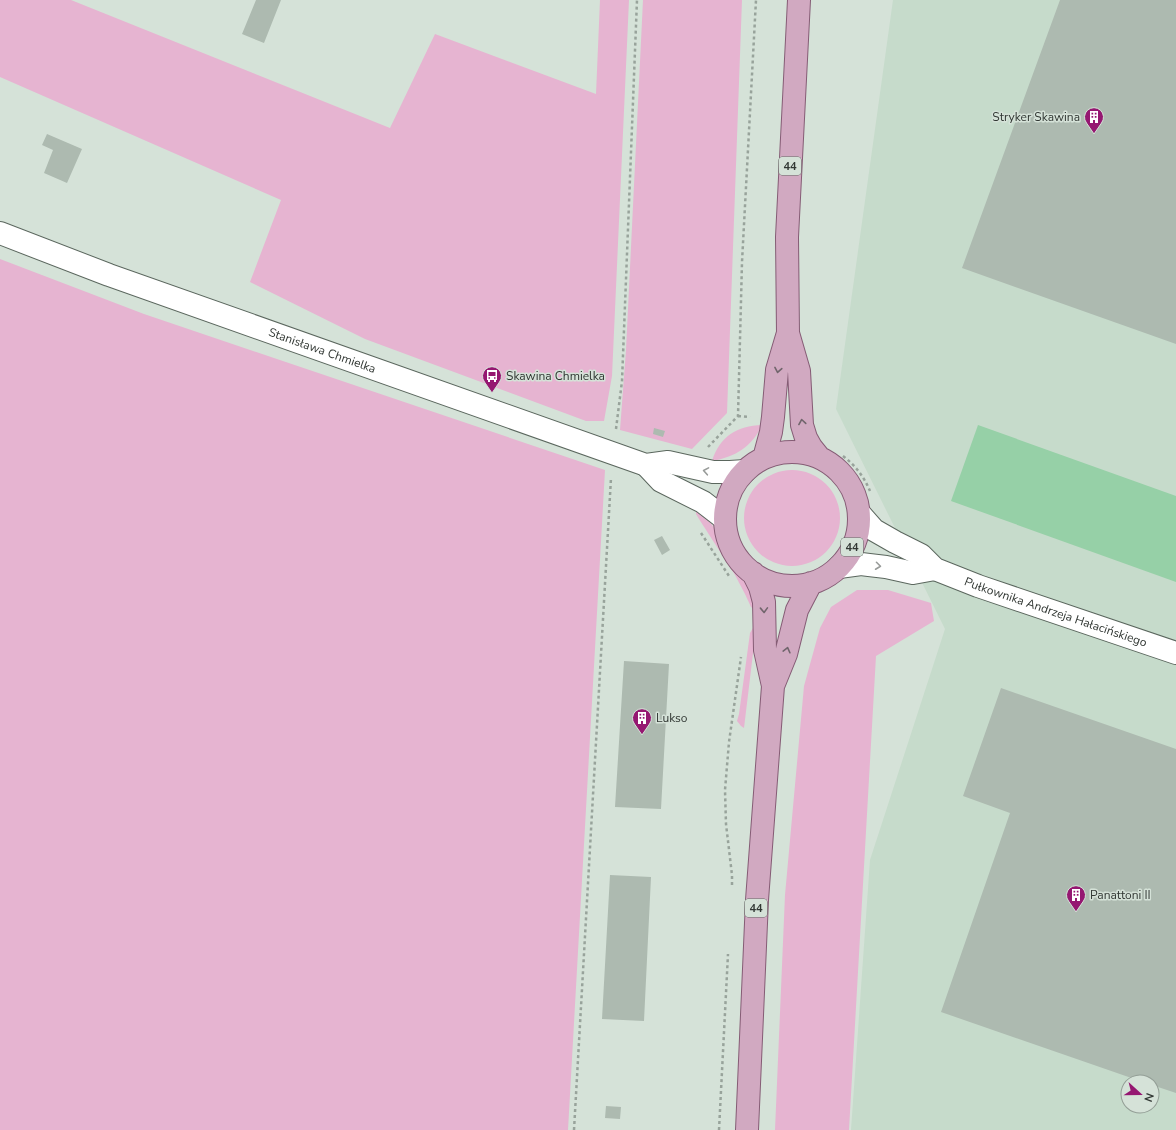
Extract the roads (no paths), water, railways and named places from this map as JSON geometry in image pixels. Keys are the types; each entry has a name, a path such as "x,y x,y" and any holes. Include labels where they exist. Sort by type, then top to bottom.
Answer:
{"main road":[{"name":"44","path":"799,0 787,237 788,333 799,371 802,425 808,442 829,455 834,466 852,490 857,502 859,513 858,528 854,542 848,555 839,567 831,574 811,583 796,586 781,585 766,581 743,565 735,555 730,544 726,532 725,519 726,506 730,493 736,481 754,463 777,453 791,452 829,455"},
{"name":"44","path":"764,458 771,432 778,370 788,333"},
{"name":"44","path":"746,1130 756,900 773,686 765,650 764,602 760,587 753,573"},
{"name":"44","path":"773,686 786,654 797,610 811,583"}],"street":[{"name":"Stanisława Chmielka","path":"0,233 116,277 646,465 668,462 713,472 745,471"},
{"name":"Stanisława Chmielka","path":"646,465 661,481 703,502 725,519"},
{"name":"Pułkownika Andrzeja Hałacińskiego","path":"859,513 874,530 894,542 921,555 935,569 978,586 1176,653"},
{"path":"839,567 860,564 886,567 913,573 935,569"}],"place":[{"name":"Stryker Skawina","path":"1094,134"},
{"name":"Skawina Chmielka","path":"492,393"},
{"name":"Lukso","path":"642,735"},
{"name":"Panattoni II","path":"1076,912"}]}
